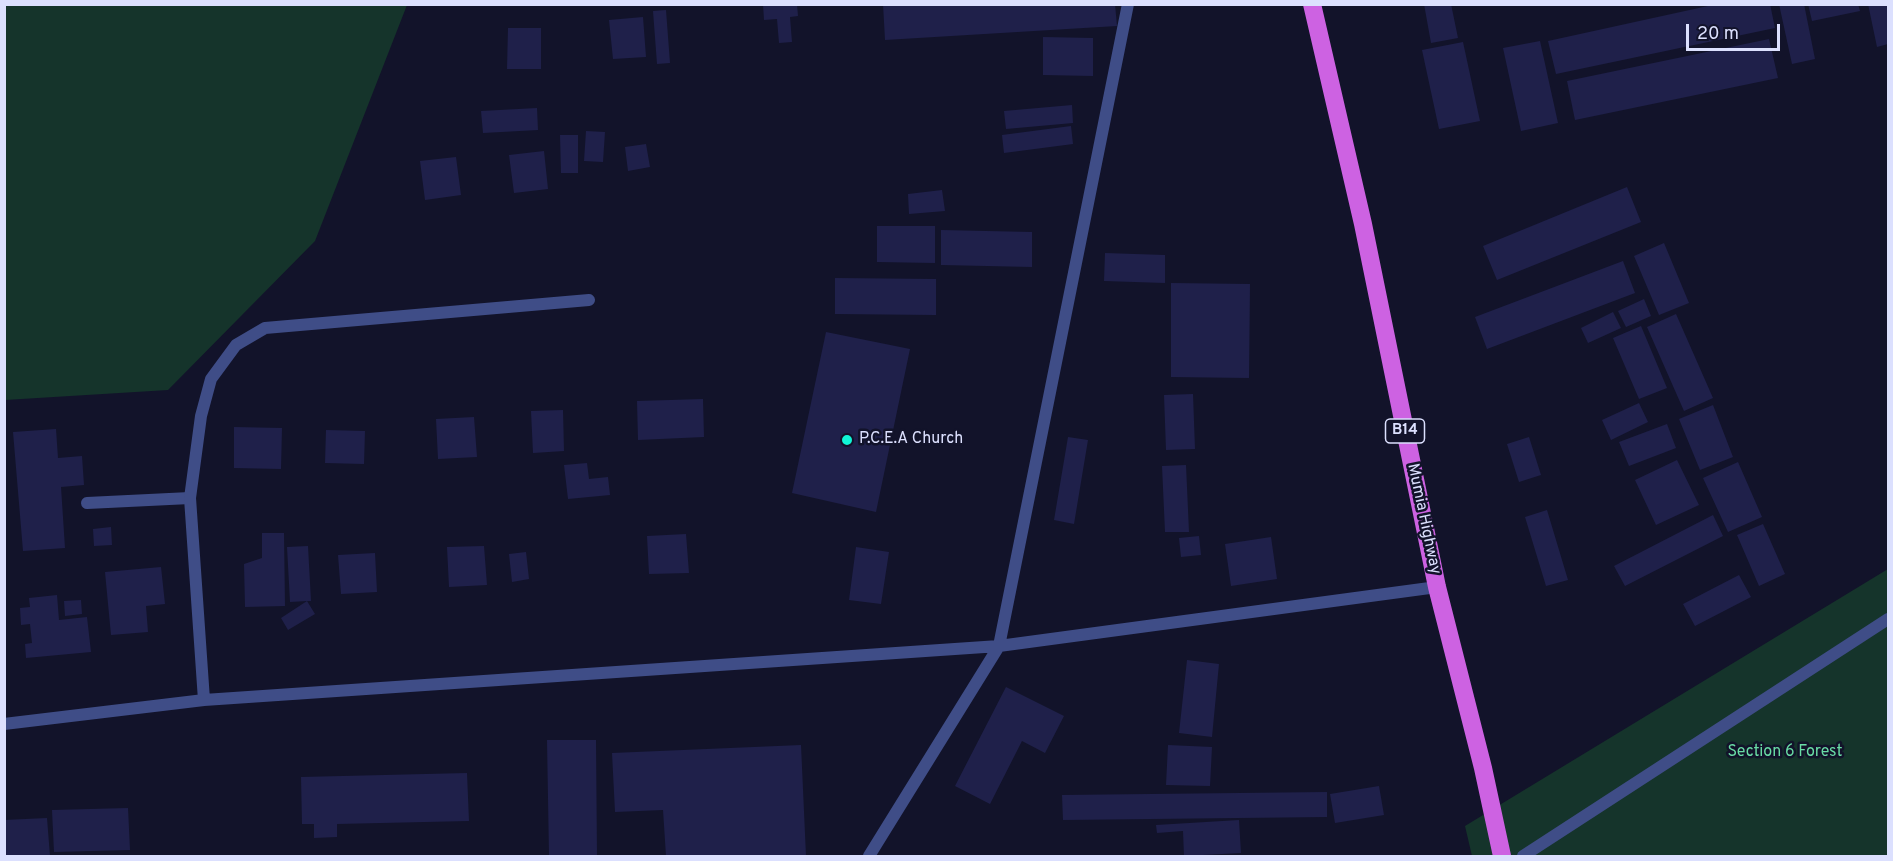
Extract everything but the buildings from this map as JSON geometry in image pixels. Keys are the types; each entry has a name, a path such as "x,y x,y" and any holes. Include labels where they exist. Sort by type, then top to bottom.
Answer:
{"highway":[{"name":"Mumia Highway","path":"1312,4 1363,224 1437,587 1483,768 1502,856"}],"street":[{"path":"869,856 999,646 1128,4"},
{"path":"204,700 190,498 201,416 211,379 236,345 265,328 589,300"},
{"path":"87,503 190,498"},
{"path":"4,724 204,700 999,646 1437,587"},
{"path":"1523,856 1888,619"}],"green space":[{"path":"5,4 407,5 315,241 168,390 5,400"},
{"name":"Section 6 Forest","path":"1888,569 1888,856 1472,856 1465,826"}],"place":[{"name":"P.C.E.A Church","path":"847,440"}]}
